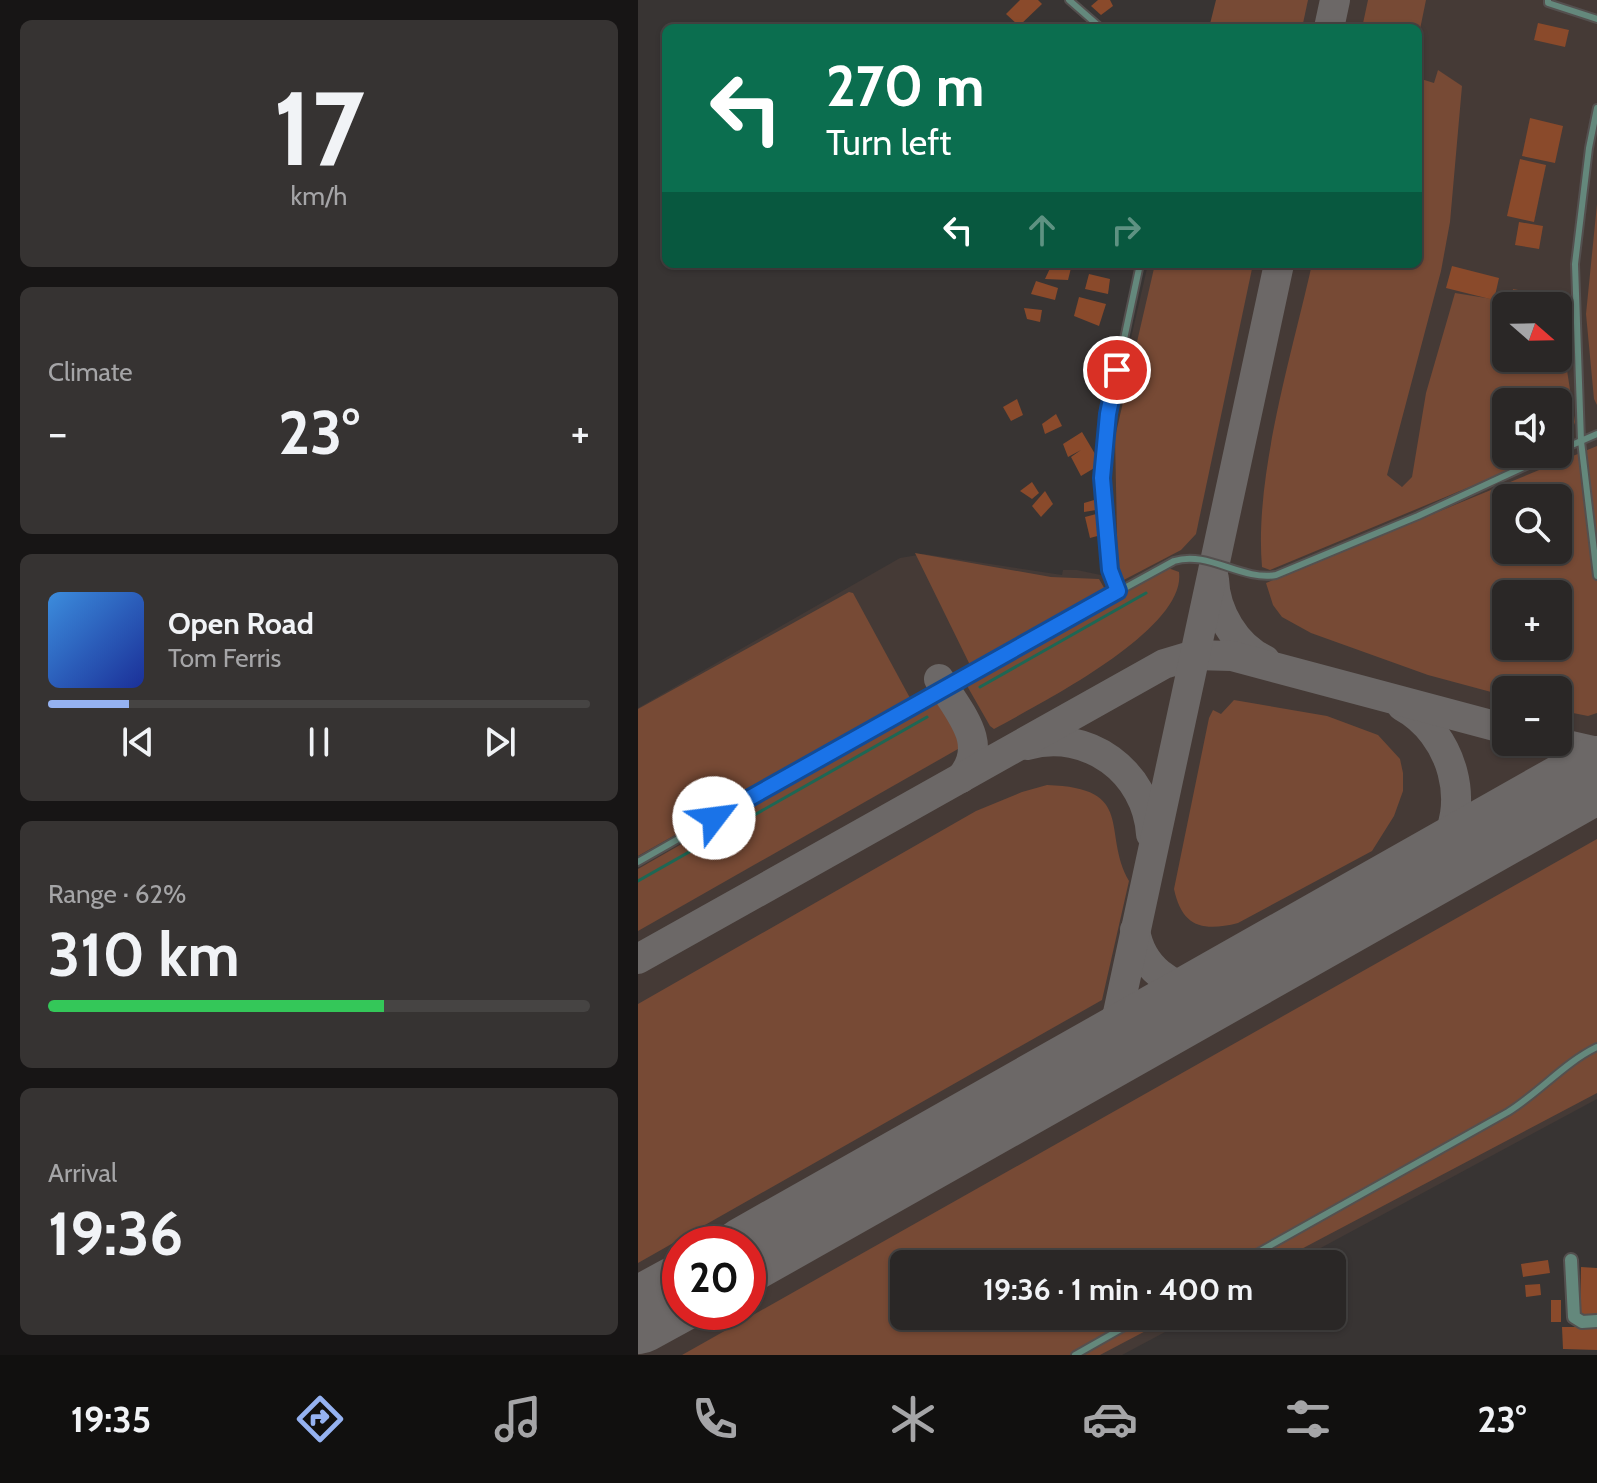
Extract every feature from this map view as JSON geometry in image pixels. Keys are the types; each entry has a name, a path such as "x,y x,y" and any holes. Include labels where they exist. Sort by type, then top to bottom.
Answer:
{"street":[{"path":"1571,1260 1574,1317 1582,1322 1597,1321"}],"lane":[{"path":"1069,0 1096,24"},
{"path":"1538,0 1597,19"},
{"path":"1597,108 1575,264 1581,441 1597,576"},
{"path":"1118,591 1110,570 1102,478 1108,414 1139,268"},
{"path":"1572,445 1597,434"},
{"path":"638,862 944,687 1182,558 1265,577 1311,563 1522,468"},
{"path":"1262,1250 1508,1112 1533,1096 1572,1061 1597,1047"},
{"path":"1075,1355 1119,1330"}],"shaded area":[{"path":"1216,0 1308,0 1303,24 1210,24"},
{"path":"1241,0 1597,0 1597,1099 1317,1250 890,1250 890,1330 1169,1330 1122,1355 638,1355 638,708 900,558 924,554 1062,575 1063,570 1077,570 1115,578 1109,434 1147,268 1422,268 1422,24 1236,24"},
{"path":"1368,0 1426,0 1421,24 1363,24"},
{"path":"1438,70 1462,86 1450,222 1441,271 1387,475 1402,487 1412,477 1426,393 1455,293 1492,299 1492,372 1567,372 1570,388 1492,388 1492,468 1515,468 1270,570 1262,567 1261,532 1269,455 1311,268 1422,268 1422,79 1434,83"},
{"path":"1597,204 1597,405 1586,314"},
{"path":"1154,268 1252,268 1196,534 1181,550 1118,583 1115,437"},
{"path":"1572,403 1575,422 1572,431"},
{"path":"1597,446 1597,713 1588,716 1572,713 1572,676 1492,676 1492,692 1428,675 1311,633 1282,617 1273,605 1266,583 1492,489 1492,564 1572,564 1572,484 1505,484 1544,468 1572,468 1572,456"},
{"path":"915,553 1051,577 1099,579 1106,591 970,665"},
{"path":"1168,568 1179,572 1175,594 1160,617 1136,641 1074,684 994,729 990,726 966,684 969,680"},
{"path":"849,592 853,593 910,698 909,702 638,856 638,709"},
{"path":"934,699 948,712 956,726 962,745 958,749 638,931 638,869"},
{"path":"1234,700 1327,716 1378,735 1400,759 1403,791 1394,816 1372,851 1238,923 1204,926 1196,924 1182,912 1174,889 1209,718 1213,710 1221,714"},
{"path":"1047,785 1075,788 1094,794 1111,815 1121,863 1129,881 1102,1000 703,1226 662,1226 662,1249 638,1263 638,1004 976,811"},
{"path":"1597,839 1597,1093 1300,1250 890,1250 890,1330 1147,1330 1100,1355 682,1355 726,1330 766,1330 766,1308"}],"building":[{"path":"1020,0 1038,0 1042,4 1021,24 1006,14"},
{"path":"1098,0 1110,0 1113,6 1101,15 1091,6"},
{"path":"1538,23 1569,30 1565,47 1534,40"},
{"path":"1530,118 1563,126 1555,163 1522,156"},
{"path":"1520,159 1546,165 1534,222 1507,216"},
{"path":"1519,222 1543,226 1539,249 1515,245"},
{"path":"1452,266 1499,278 1492,300 1446,288"},
{"path":"1050,268 1071,268 1068,280 1045,279"},
{"path":"1089,274 1110,279 1108,294 1085,289"},
{"path":"1036,281 1058,288 1055,300 1031,294"},
{"path":"1079,297 1106,304 1099,326 1074,316"},
{"path":"1024,308 1042,310 1040,322 1027,319"},
{"path":"1096,362 1112,364 1108,381 1095,378"},
{"path":"1017,399 1023,415 1011,421 1003,407"},
{"path":"1056,414 1062,426 1045,434 1042,424"},
{"path":"1082,432 1101,464 1081,476 1071,457 1081,450 1068,457 1063,444"},
{"path":"1032,482 1039,493 1032,499 1020,491"},
{"path":"1045,491 1053,504 1041,517 1032,506"},
{"path":"1101,498 1102,509 1084,512 1084,503"},
{"path":"1100,513 1101,535 1090,538 1085,517"},
{"path":"1548,1260 1550,1273 1523,1277 1521,1264"},
{"path":"1581,1267 1597,1268 1597,1318 1580,1318"},
{"path":"1540,1284 1541,1295 1526,1297 1525,1285"},
{"path":"1551,1300 1561,1300 1561,1322 1551,1322"},
{"path":"1562,1327 1597,1327 1597,1350 1563,1349"}],"waterway":[{"path":"980,687 1146,593"},
{"path":"638,881 927,717"}],"taxiway":[{"path":"1330,24 1335,0"},
{"path":"1085,1064 1102,1049 1118,1013 1278,268"},
{"path":"1214,579 1218,603 1229,626 1245,646 1265,660"},
{"path":"638,959 1164,664 1194,655 1232,656 1492,725"},
{"path":"939,679 962,716 972,740 973,752 961,778"},
{"path":"1402,706 1434,734 1445,752 1456,793 1450,835 1439,854 1417,876"},
{"path":"1027,745 1050,741 1072,743 1092,749 1110,760 1126,774 1139,792 1151,834"},
{"path":"1572,746 1597,752"},
{"path":"1135,930 1138,944 1159,974 1180,987 1205,996"}],"runway":[{"path":"766,1244 1597,774"},
{"path":"638,1316 662,1303"}],"route":[{"path":"714,818 1118,591 1110,570 1102,478 1108,414 1117,370"}]}
